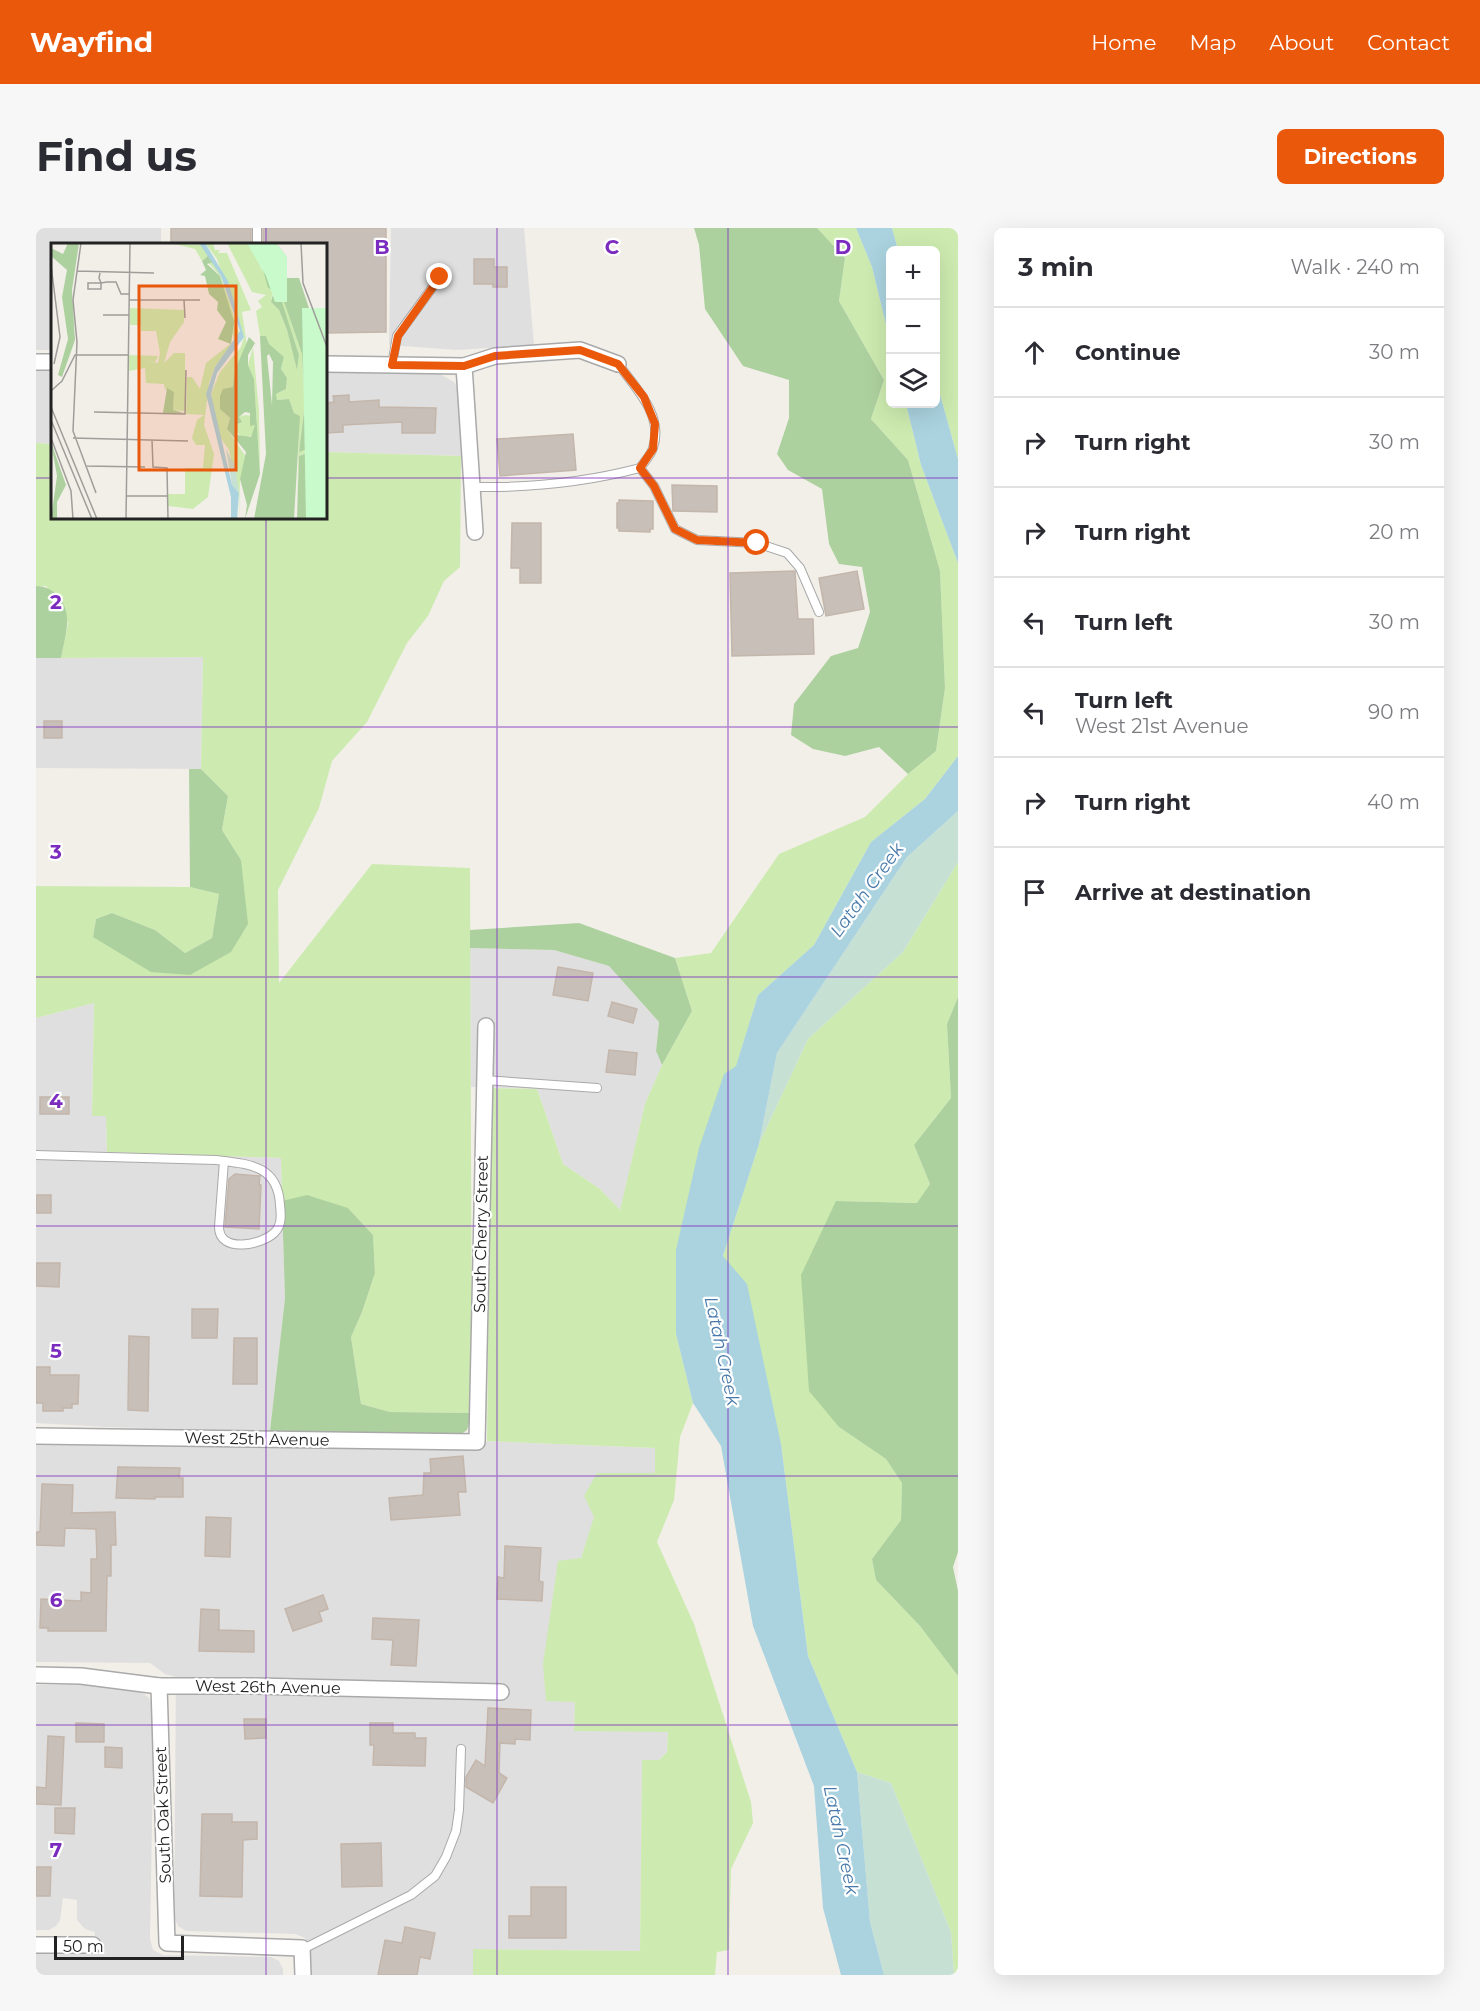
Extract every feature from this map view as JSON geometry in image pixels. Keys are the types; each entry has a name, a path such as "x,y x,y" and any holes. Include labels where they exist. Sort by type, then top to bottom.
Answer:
{"street":[{"path":"327,364 464,366 495,356 580,350 618,364"},
{"path":"464,366 475,532"},
{"name":"South Cherry Street","path":"477,1442 486,1026"},
{"name":"West 25th Avenue","path":"36,1436 477,1442"},
{"name":"West 26th Avenue","path":"36,1676 81,1676 159,1686 501,1692"},
{"name":"South Oak Street","path":"159,1686 167,1943 303,1949"},
{"path":"36,1945 93,1945"},
{"path":"303,1949 303,1975"}],"lane":[{"path":"256,228 257,243"},
{"path":"392,365 398,336 440,277"},
{"path":"472,487 519,488 600,478 640,468 653,449 655,424 644,397 618,364"},
{"path":"640,468 654,486 675,529 697,540 757,543 786,554 800,568 819,612"},
{"path":"484,1080 597,1088"},
{"path":"36,1155 224,1161 254,1167 268,1173 274,1180 280,1197 279,1227 267,1239 253,1244 239,1244 221,1236 219,1227 224,1161"},
{"path":"303,1949 411,1895 435,1876 446,1857 456,1831 461,1749"}],"shaded area":[{"path":"36,228 161,228 161,243 51,243 51,350 36,350"},
{"path":"391,228 524,228 534,345 457,350 389,345"},
{"path":"36,370 51,370 51,444 36,443"},
{"path":"327,372 438,373 454,382 462,396 461,456 327,452"},
{"path":"203,657 201,769 36,768 36,658"},
{"path":"470,948 554,950 609,966 659,1022 656,1051 662,1065 645,1104 620,1211 600,1189 563,1164 537,1089 471,1087"},
{"path":"94,1003 92,1116 106,1116 107,1152 281,1158 285,1298 270,1431 36,1423 36,1018"},
{"path":"487,1441 655,1448 655,1473 597,1473 595,1517 581,1558 574,1731 668,1731 667,1752 659,1760 642,1761 640,1951 474,1949 473,1975 308,1975 308,1949 305,1938 295,1934 186,1931 178,1926 174,1917 176,1677 165,1674 150,1663 36,1662 36,1445 478,1449"},
{"path":"36,1685 124,1685 139,1690 149,1698 154,1709 150,1939 153,1950 163,1955 271,1957 279,1961 283,1975 36,1975 36,1953 93,1954 95,1932 85,1929 77,1920 77,1900 63,1898 60,1920 56,1926 49,1930 36,1930"}],"green space":[{"path":"694,228 817,228 845,258 839,301 884,380 871,419 908,460 940,571 945,688 936,751 908,774 879,747 845,756 813,749 791,735 794,704 831,656 858,648 870,612 862,567 839,564 829,544 822,489 788,470 777,454 789,418 789,380 743,366 705,309 699,245"},
{"path":"817,228 856,228 872,267 886,325 886,408 907,408 921,465 958,563 958,756 925,799 871,842 814,945 758,995 736,1067 676,1334 693,1403 680,1437 674,1500 657,1542 694,1624 751,1802 753,1823 731,1869 729,1950 717,1952 715,1975 473,1975 473,1949 640,1951 642,1760 659,1760 667,1752 668,1732 574,1731 575,1702 546,1701 543,1664 558,1561 581,1558 594,1517 584,1496 597,1473 655,1473 655,1448 487,1441 491,1088 537,1089 563,1164 600,1189 620,1210 645,1104 662,1065 692,1011 675,958 711,953 779,854 865,817 908,774 936,751 945,688 940,571 908,460 871,419 884,380 839,301 845,258"},
{"path":"892,228 958,228 958,459 940,394 940,246 897,246"},
{"path":"36,443 51,444 51,519 327,519 327,452 461,456 460,567 444,581 428,616 407,643 367,722 332,761 319,808 278,890 279,983 372,864 470,868 472,1413 390,1412 361,1404 351,1337 375,1273 373,1235 348,1208 282,1201 281,1158 107,1152 106,1116 92,1116 94,1003 36,1018 36,886 190,887 219,894 212,938 185,953 155,930 112,913 96,919 93,937 215,961 241,860 222,830 228,796 201,769 203,657 61,658 68,623 46,586 36,586"},
{"path":"36,586 50,589 55,593 66,610 67,625 61,658 36,658"},
{"path":"189,769 201,769 228,796 222,830 241,860 248,924 231,952 190,975 151,972 93,937 96,919 112,913 155,930 185,953 212,938 219,894 190,887"},
{"path":"958,811 958,862 903,952 808,1039 759,1144 777,1053 907,857"},
{"path":"958,862 958,997 947,1024 951,1098 914,1145 930,1184 918,1203 836,1201 839,1427 886,1459 902,1483 901,1520 872,1559 876,1580 920,1626 958,1676 958,1975 954,1975 951,1932 891,1783 857,1772 808,1656 781,1444 723,1256 759,1144 808,1039 903,952"},
{"path":"579,923 675,958 692,1011 662,1065 656,1051 659,1022 609,966 554,950 470,948 470,930"},
{"path":"958,997 958,1552 953,1567 958,1591 958,1676 920,1626 876,1580 872,1559 901,1520 902,1483 886,1459 839,1427 809,1391 801,1275 836,1201 917,1203 930,1184 914,1145 951,1098 947,1024"},
{"path":"307,1195 348,1208 373,1235 375,1273 351,1337 361,1404 390,1412 472,1413 467,1430 457,1437 270,1431 285,1298 282,1201"},
{"path":"857,1772 891,1783 951,1932 954,1975 884,1975 870,1922"}],"water":[{"path":"856,228 892,228 897,246 886,246 886,325 872,267"},
{"path":"940,394 958,459 958,563 921,465 907,408 940,408"},
{"name":"Latah Creek","path":"958,756 958,811 907,857 777,1053 759,1144 723,1256 747,1284 781,1444 808,1656 857,1772 870,1922 884,1975 841,1975 823,1908 814,1786 753,1626 721,1446 693,1403 676,1334 676,1250 699,1148 724,1074 736,1066 758,995 814,945 871,842 925,799"}],"building":[{"path":"171,228 251,228 251,243 171,243"},
{"path":"263,228 386,228 386,332 327,333 327,243 263,243"},
{"path":"474,259 494,259 494,267 507,267 507,287 474,284"},
{"path":"349,395 349,402 379,400 379,407 436,408 435,433 402,433 402,422 343,425 343,432 327,433 327,403 334,402 333,396"},
{"path":"573,434 576,470 500,476 497,439"},
{"path":"672,485 717,486 717,512 673,511"},
{"path":"619,500 653,501 653,529 650,529 650,532 619,531 617,503"},
{"path":"512,523 541,523 541,583 520,583 520,568 511,568"},
{"path":"795,571 798,619 813,619 814,654 732,656 730,573"},
{"path":"857,571 864,609 826,616 819,578"},
{"path":"44,721 62,721 62,738 44,738"},
{"path":"558,967 593,973 588,1001 553,995"},
{"path":"612,1002 637,1009 633,1023 608,1016"},
{"path":"609,1050 637,1053 635,1075 606,1072"},
{"path":"40,1097 69,1097 69,1114 40,1114"},
{"path":"235,1174 260,1176 259,1229 225,1227 229,1179"},
{"path":"36,1195 51,1195 51,1213 36,1213"},
{"path":"36,1263 60,1263 59,1287 36,1286"},
{"path":"192,1309 218,1309 217,1338 192,1338"},
{"path":"129,1336 149,1337 148,1411 128,1410"},
{"path":"234,1338 257,1338 257,1384 233,1384"},
{"path":"36,1367 50,1367 50,1375 79,1375 78,1404 72,1404 72,1408 63,1408 63,1411 43,1411 43,1403 36,1403"},
{"path":"463,1456 466,1492 458,1492 460,1515 391,1520 389,1498 423,1495 424,1473 431,1473 430,1459"},
{"path":"118,1467 180,1468 179,1478 183,1478 183,1497 116,1498"},
{"path":"42,1484 73,1485 72,1513 115,1512 116,1545 111,1545 111,1576 107,1576 106,1631 48,1631 48,1628 40,1628 41,1599 81,1601 81,1592 91,1593 91,1559 97,1559 96,1529 65,1528 64,1546 36,1545 36,1532 40,1532"},
{"path":"206,1517 231,1518 230,1557 205,1556"},
{"path":"505,1546 541,1548 539,1581 543,1582 542,1601 497,1599 498,1577 504,1578"},
{"path":"323,1595 328,1609 319,1612 322,1621 293,1631 285,1609"},
{"path":"201,1609 219,1610 219,1630 254,1631 254,1652 199,1651"},
{"path":"373,1618 419,1620 416,1666 391,1665 393,1640 372,1639"},
{"path":"488,1708 531,1710 530,1740 515,1739 515,1744 500,1743 499,1773 507,1778 493,1803 466,1787 466,1777 476,1760 485,1766"},
{"path":"244,1719 266,1719 266,1738 245,1739"},
{"path":"76,1723 104,1724 104,1742 76,1742"},
{"path":"370,1723 393,1723 393,1733 415,1733 415,1738 426,1738 425,1766 373,1765 374,1745 370,1745"},
{"path":"48,1736 64,1737 61,1805 36,1804 36,1787 46,1788"},
{"path":"105,1747 122,1748 122,1768 105,1767"},
{"path":"55,1808 75,1808 74,1834 55,1833"},
{"path":"202,1814 232,1814 232,1822 257,1822 257,1839 243,1840 242,1897 200,1896"},
{"path":"381,1843 382,1886 342,1887 341,1844"},
{"path":"36,1867 51,1867 50,1896 36,1896"},
{"path":"531,1887 566,1887 566,1938 509,1938 509,1916 531,1916"},
{"path":"405,1927 435,1933 430,1959 420,1957 417,1975 378,1975 385,1940 402,1943"}],"route":[{"path":"440,277 398,336 392,365 464,366 495,356 580,350 618,364 644,397 655,424 653,449 640,468 654,486 675,529 697,540 757,543"}]}
